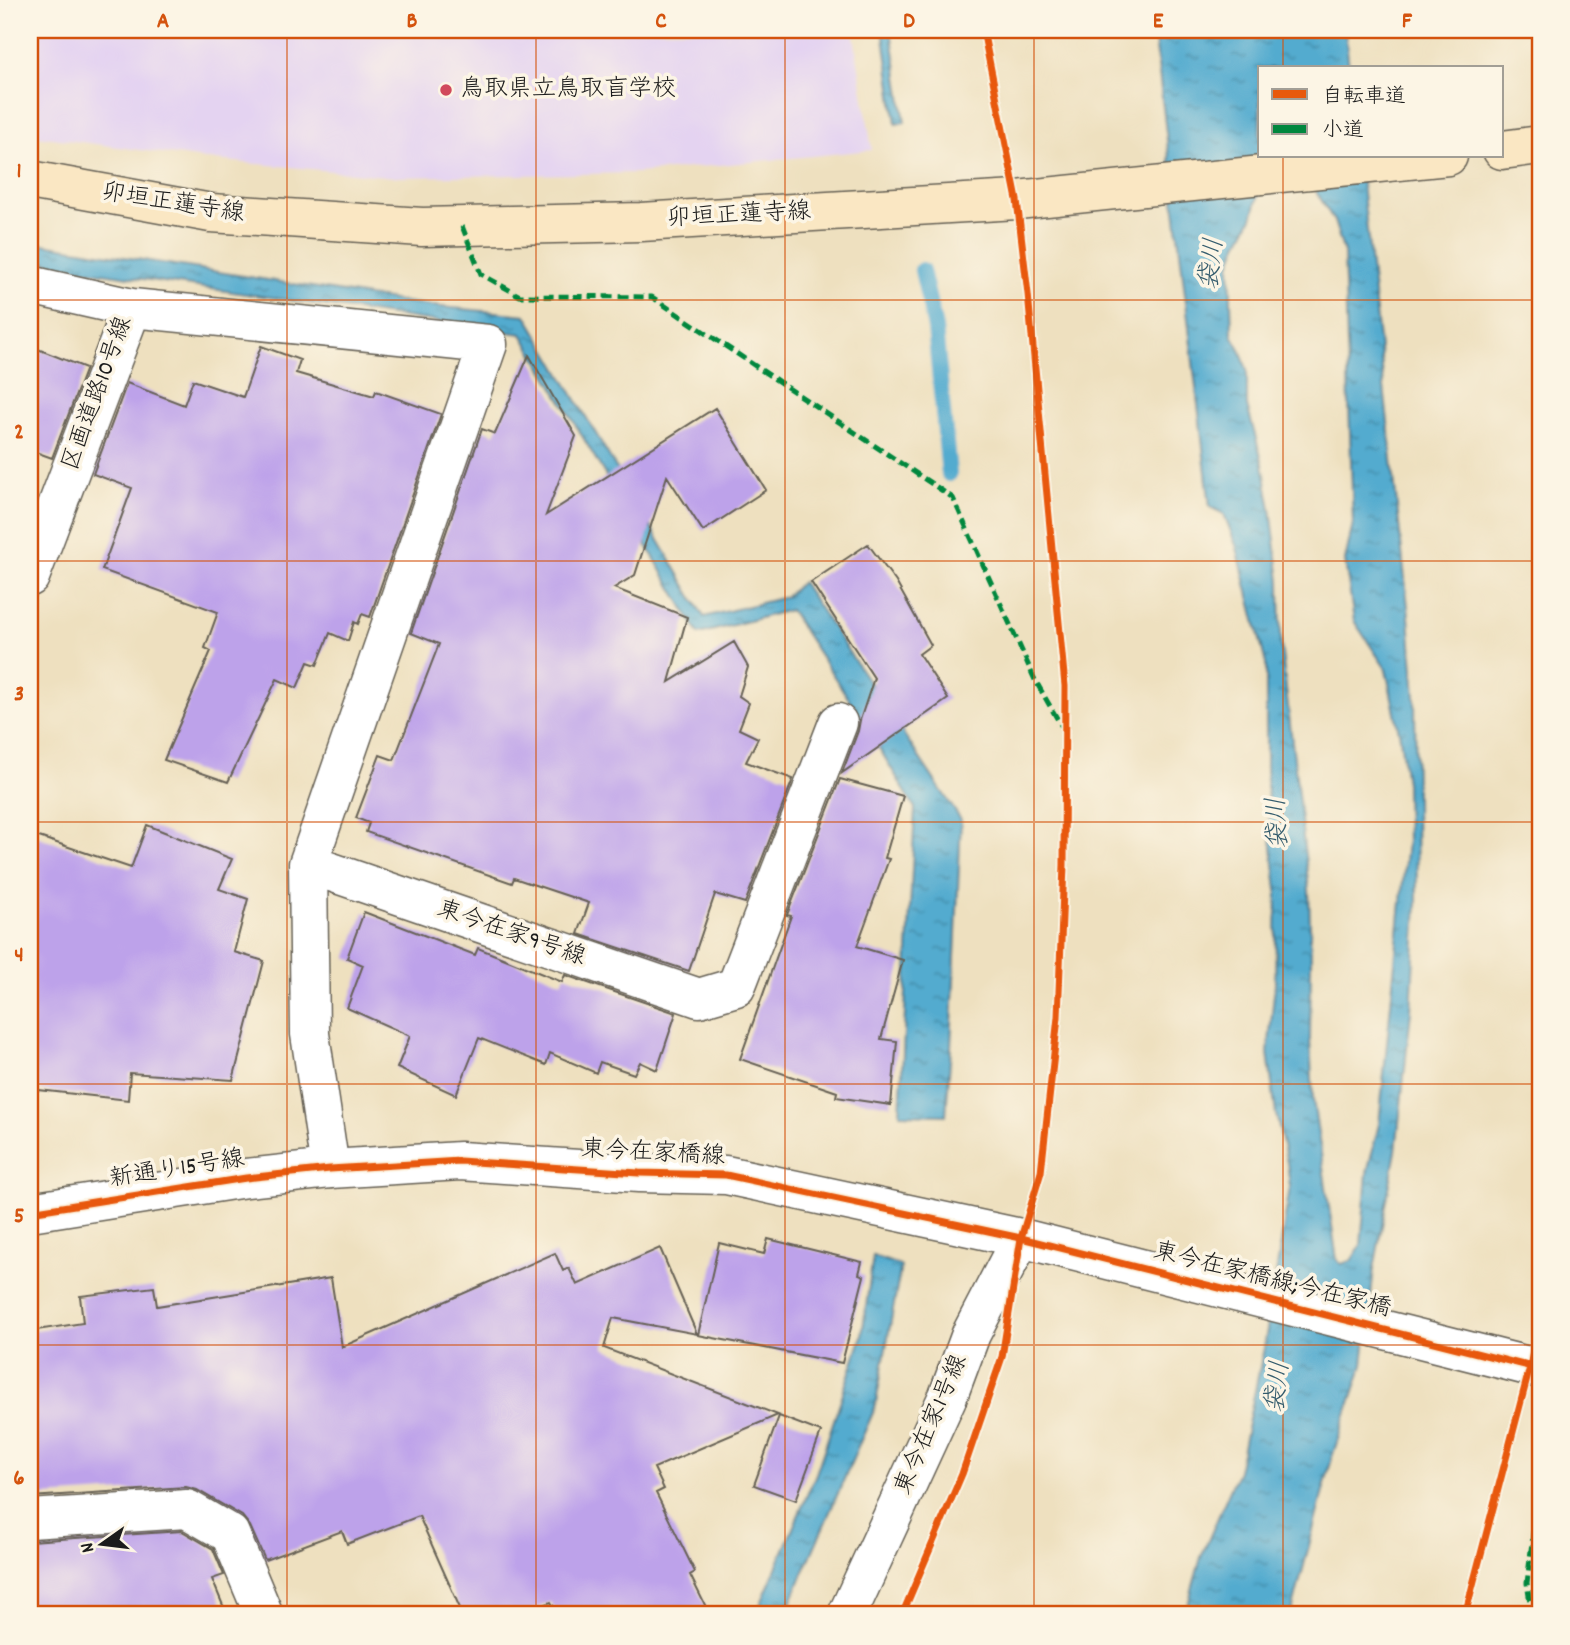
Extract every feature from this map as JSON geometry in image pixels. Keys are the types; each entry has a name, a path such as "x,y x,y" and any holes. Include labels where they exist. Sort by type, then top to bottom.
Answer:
{"main road":[{"path":"1504,150 1540,145"},
{"name":"卯垣正蓮寺線","path":"30,180 211,213 422,227 641,222 1066,197 1429,158"}],"street":[{"name":"区画道路10号線","path":"30,285 132,308 30,577"},
{"path":"132,308 488,344 308,864 310,1034 330,1169"},
{"name":"東今在家9号線","path":"308,864 699,998 736,987 838,723"},
{"name":"東今在家橋線","path":"330,1169 460,1161 639,1173 726,1175 1036,1241"},
{"name":"新通り15号線","path":"30,1212 246,1178 330,1169"},
{"name":"東今在家橋線;今在家橋","path":"1036,1241 1540,1369"},
{"name":"東今在家1号線","path":"847,1615 948,1395 971,1334 1036,1241"},
{"path":"30,1519 187,1509 230,1534 264,1615"}],"shaded area":[{"name":"鳥取県立鳥取盲学校","path":"30,30 853,30 872,150 638,173 395,177 205,159 30,135"}],"water":[{"path":"883,30 891,30 905,122 896,124"},
{"name":"袋川","path":"1154,30 1345,30 1349,66 1258,66 1260,189 1252,218 1230,265 1232,335 1247,370 1247,406 1263,464 1280,581 1281,645 1309,890 1313,1100 1337,1260 1341,1264 1351,1261 1361,1245 1367,1173 1379,1124 1407,841 1406,783 1386,669 1354,621 1345,561 1353,523 1344,253 1334,221 1296,158 1359,158 1409,616 1415,697 1417,903 1411,1011 1396,1151 1374,1269 1363,1364 1332,1457 1291,1615 1185,1615 1201,1557 1238,1471 1264,1348 1290,1187 1268,1053 1275,984 1277,890 1266,766 1266,664 1237,548 1224,514 1210,507"},
{"path":"30,242 431,306 526,315 704,617 785,597 802,582 961,820 946,1115 900,1114 915,808 860,716 790,610 699,634 522,334 95,272 30,259"},
{"path":"873,1256 901,1266 875,1408 785,1615 756,1615 816,1474 862,1336"}],"building":[{"path":"30,346 86,368 52,458 30,450"},
{"path":"261,346 300,360 296,373 374,396 376,391 441,414 370,617 362,614 358,624 354,622 348,641 330,633 317,665 308,662 297,688 277,679 228,782 164,760 211,651 205,648 218,612 102,570 132,488 93,474 127,383 184,405 193,380 243,397"},
{"path":"529,355 576,436 546,515 715,408 766,490 703,531 667,476 635,575 614,588 687,617 669,682 734,642 748,667 739,696 749,703 739,729 758,738 746,762 793,779 745,903 715,894 689,971 578,934 589,903 514,878 512,883 366,832 369,823 356,818 380,755 394,760 439,644 411,633 482,429 495,434"},
{"path":"868,544 896,582 931,645 919,654 948,699 842,773 874,678 811,582"},
{"path":"840,779 903,796 885,858 889,859 857,946 903,960 881,1039 897,1041 891,1105 836,1097 837,1092 740,1059 791,916 787,915"},
{"path":"147,825 232,859 219,889 248,899 234,952 264,961 233,1080 130,1073 128,1100 30,1089 30,834 131,868"},
{"path":"364,912 475,955 478,948 562,982 565,975 676,1013 657,1070 640,1062 634,1074 600,1062 596,1073 550,1053 546,1065 479,1038 456,1095 397,1068 410,1036 347,1008 363,965 347,958"},
{"path":"768,1239 862,1262 859,1274 864,1276 842,1363 698,1335 719,1243 764,1254"},
{"path":"660,1248 697,1334 613,1318 604,1348 778,1415 654,1468 664,1489 656,1493 695,1572 690,1575 710,1615 558,1615 551,1602 520,1615 463,1615 419,1516 347,1544 342,1531 265,1560 250,1526 242,1516 197,1490 186,1487 30,1497 30,1331 83,1323 80,1296 154,1287 157,1306 331,1278 342,1347 555,1253 563,1271 569,1268 577,1285"},
{"path":"779,1416 821,1432 796,1500 754,1485"},
{"path":"182,1531 213,1549 224,1575 212,1579 227,1615 30,1615 30,1541"}],"waterway":[{"path":"922,270 935,328 949,474"}],"marked path":[{"path":"462,226 481,274 520,296 652,297 953,498 1035,680 1062,727"},
{"path":"1532,1615 1527,1583 1540,1477"}],"cycle path":[{"path":"902,1615 962,1474 1002,1357 1021,1238 1041,1172 1058,1017 1064,865 1065,686 1017,200 983,30"},
{"path":"30,1212 246,1178 330,1169 460,1161 639,1173 726,1175 1021,1238 1540,1369"},
{"path":"1465,1615 1530,1367 1540,1316"}],"place":[{"name":"鳥取県立鳥取盲学校","path":"446,90"}]}
